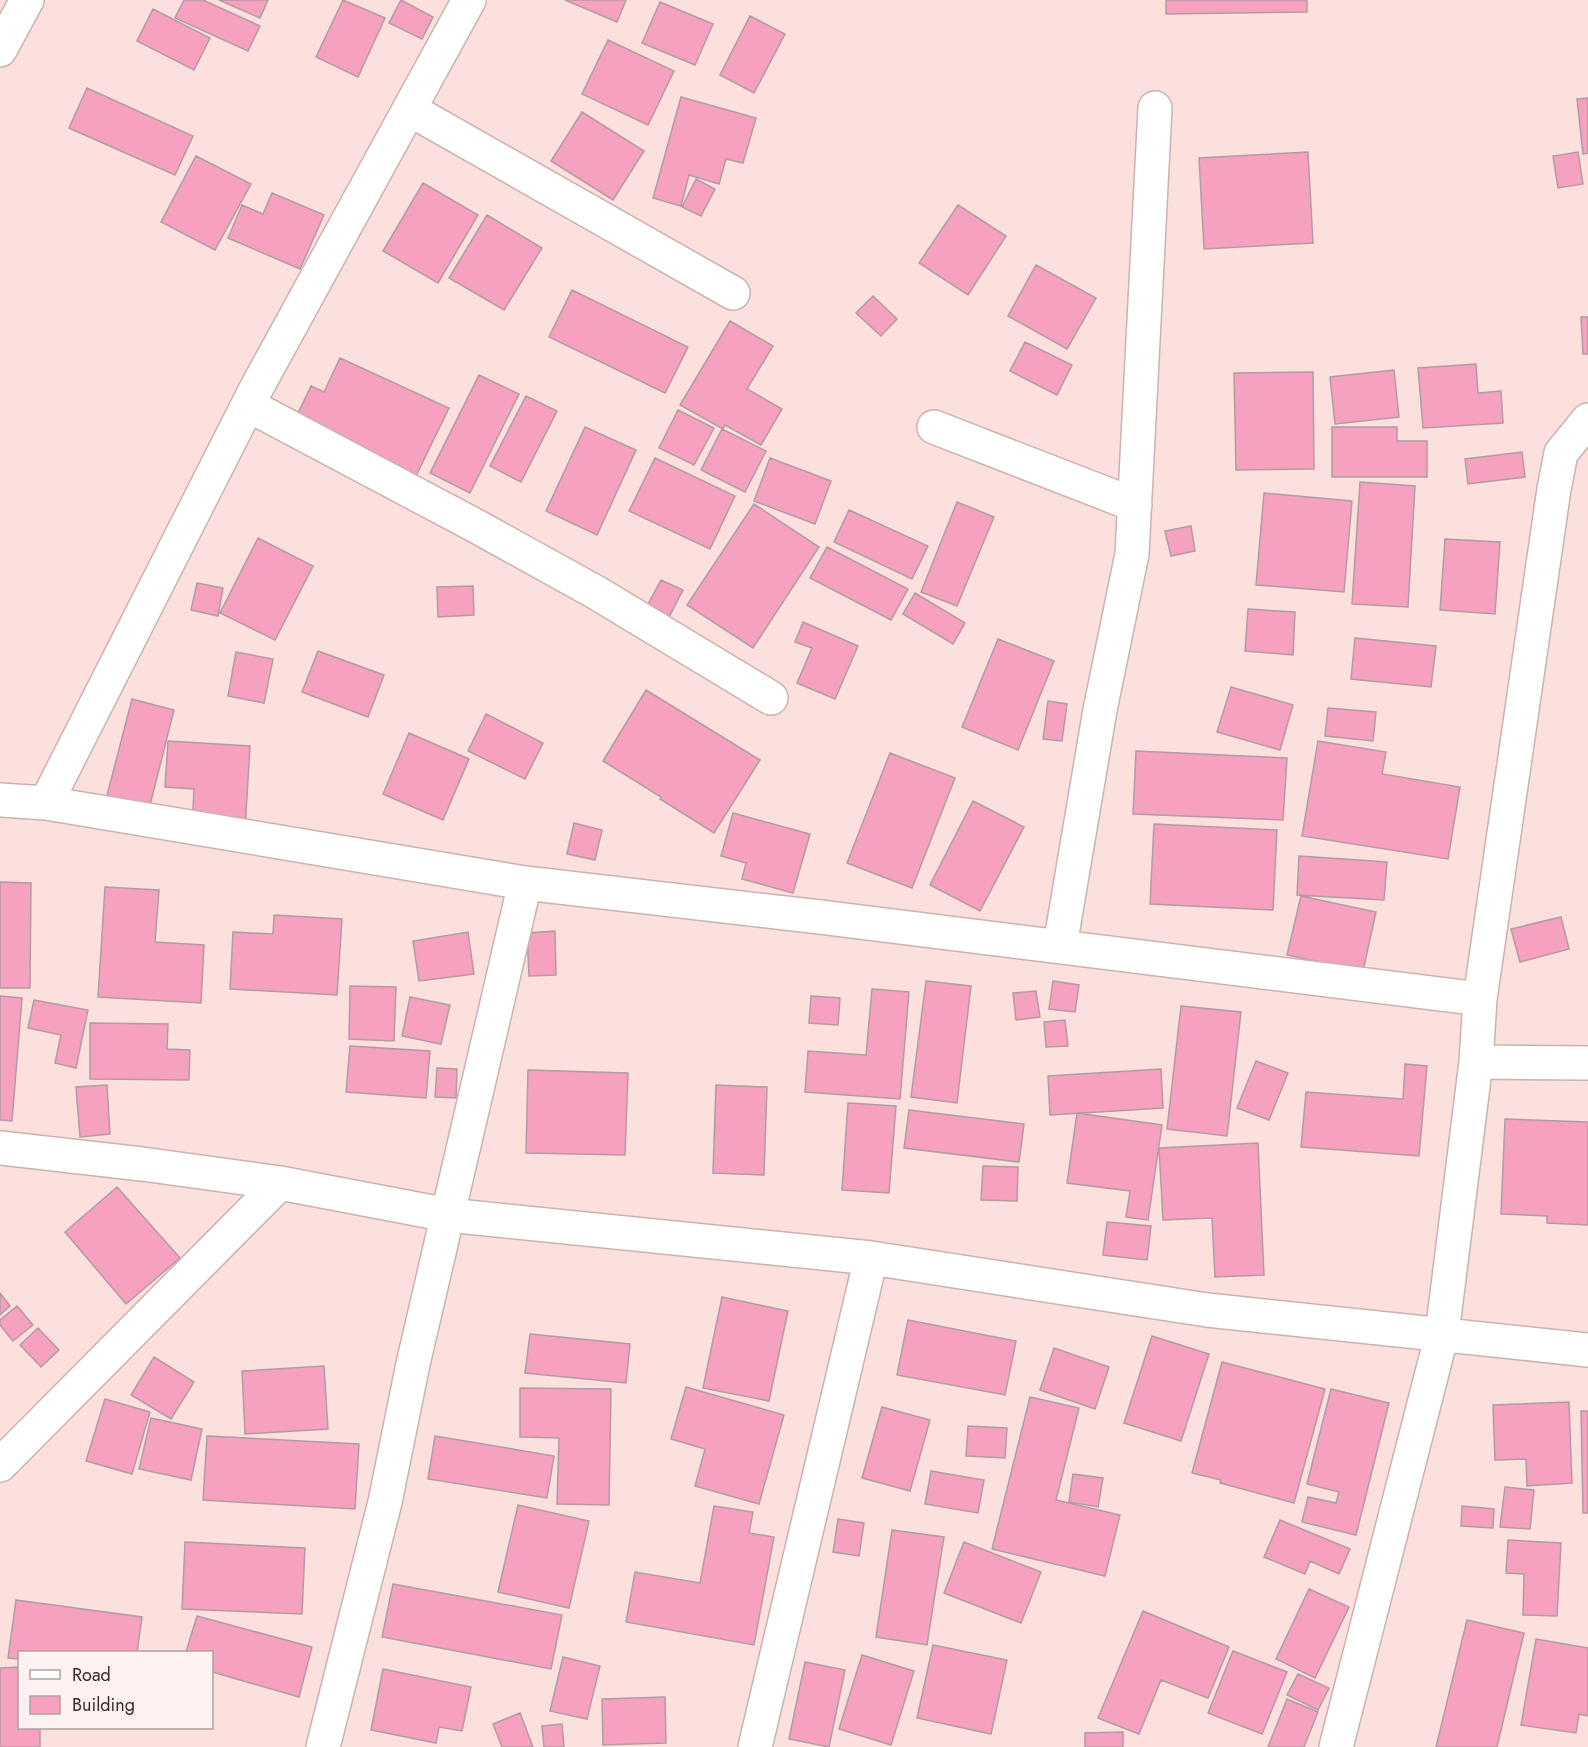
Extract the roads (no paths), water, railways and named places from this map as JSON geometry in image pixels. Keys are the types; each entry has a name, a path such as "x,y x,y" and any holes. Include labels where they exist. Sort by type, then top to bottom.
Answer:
{"street":[{"path":"0,50 27,0"},
{"path":"46,803 248,405 469,0"},
{"path":"1060,946 1100,710 1132,554 1155,108"},
{"path":"409,109 733,293"},
{"path":"248,405 516,548 771,698"},
{"path":"1336,1747 1442,1334 1476,1062 1480,999 1554,489 1561,453 1588,420"},
{"path":"934,428 1135,505"},
{"path":"0,800 46,803 525,883 1060,946 1480,999"},
{"path":"323,1747 385,1502 413,1364 525,883"},
{"path":"1476,1062 1588,1064"},
{"path":"0,1148 280,1183 447,1215 871,1258 1207,1310 1588,1350"},
{"path":"0,1466 280,1183"},
{"path":"755,1747 871,1258"}]}
